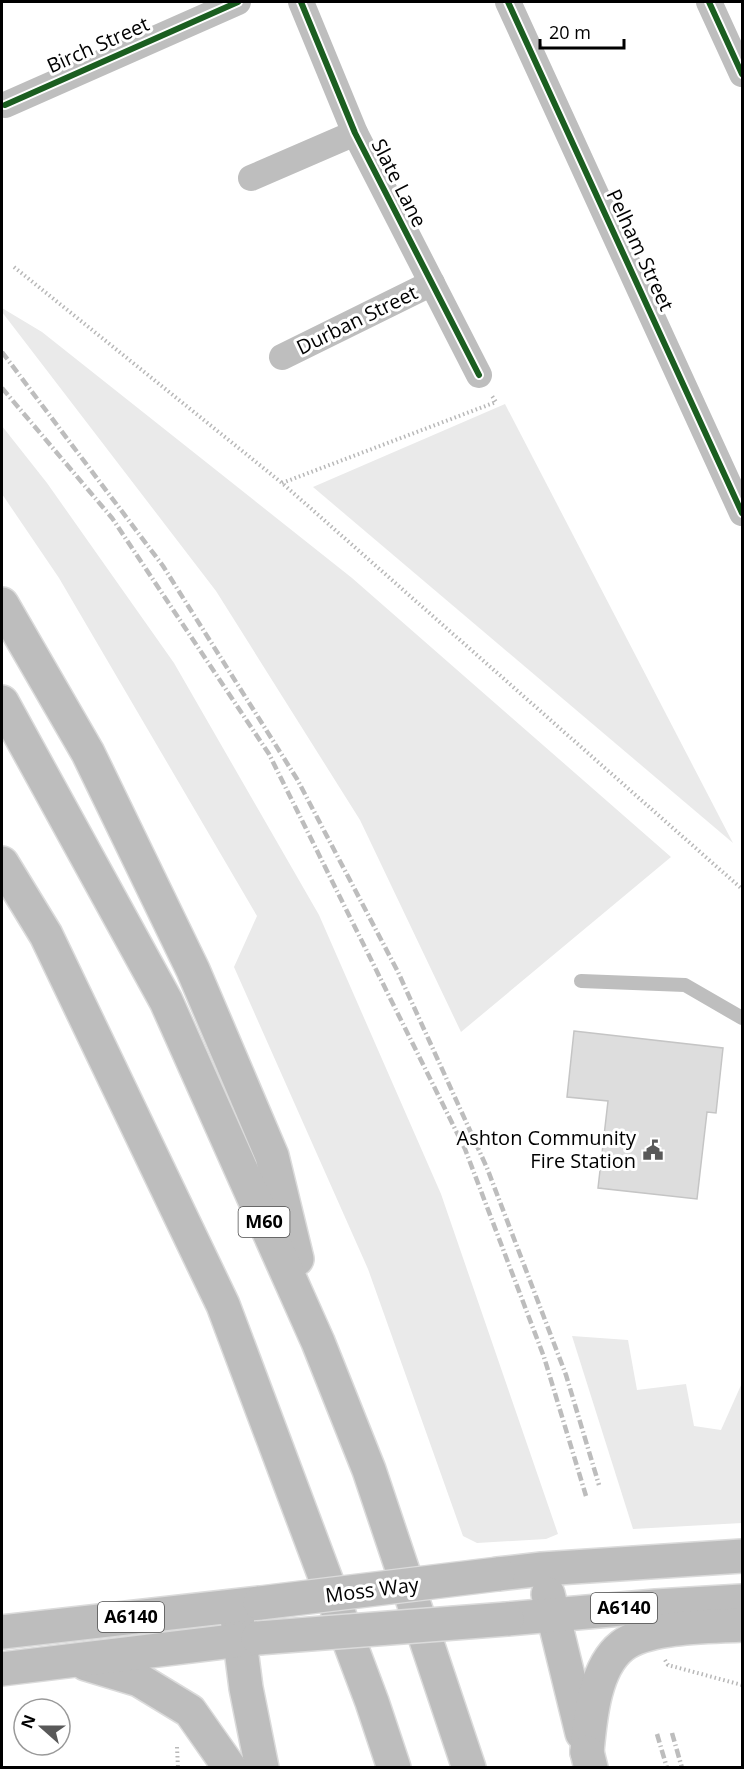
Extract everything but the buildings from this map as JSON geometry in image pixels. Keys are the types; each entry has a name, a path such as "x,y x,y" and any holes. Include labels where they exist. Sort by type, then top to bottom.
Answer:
{"main road":[{"name":"M60","path":"2,604 88,753 193,970 272,1156 318,1342"},
{"name":"M60","path":"2,702 166,1001 318,1342 369,1470 468,1767"},
{"path":"2,863 46,935 223,1305 372,1702 394,1767"},
{"name":"Moss Way","path":"2,1632 542,1569 742,1556"},
{"path":"542,1569 589,1760"},
{"name":"Moss Way","path":"2,1669 249,1640 742,1601"},
{"path":"248,1604 249,1640 262,1767"},
{"path":"589,1760 590,1719 595,1694 606,1666 621,1646 647,1634 691,1628 742,1625"},
{"path":"73,1660 139,1680 190,1711 230,1767"}],"street":[{"name":"Birch Street","path":"4,105 238,2"},
{"name":"Slate Lane","path":"301,2 355,133 479,375"},
{"name":"Pelham Street","path":"508,2 742,513"},
{"path":"709,2 742,74"},
{"path":"251,178 355,133"},
{"name":"Durban Street","path":"282,357 432,283"}],"lane":[{"path":"581,981 685,985 742,1018"}],"path":[{"path":"14,267 282,483 742,889"},
{"path":"282,483 496,402 479,375"},
{"path":"664,1658 668,1665 742,1685"}],"shaded area":[{"path":"2,308 42,332 352,578 671,857 461,1032 360,820 216,591 2,312"},
{"path":"505,404 733,843 313,487"},
{"path":"2,426 47,483 174,663 319,915 441,1194 558,1534 546,1539 477,1543 463,1536 368,1269 234,967 257,916 59,578 2,494"},
{"path":"572,1336 628,1340 637,1390 686,1384 694,1426 721,1430 742,1383 742,1523 633,1529"}],"railway":[{"path":"2,352 163,566 297,779 398,972 487,1168 566,1375 599,1485"},
{"path":"2,388 112,518 269,754 465,1149 544,1357 586,1496"},
{"path":"672,1733 682,1768"},
{"path":"657,1734 667,1768"}],"cycle path":[{"path":"5,105 238,2"},
{"path":"301,2 355,133 479,375"},
{"path":"508,2 742,513"},
{"path":"709,2 742,74"}],"place":[{"name":"Ashton Community Fire Station","path":"653,1150"}]}
